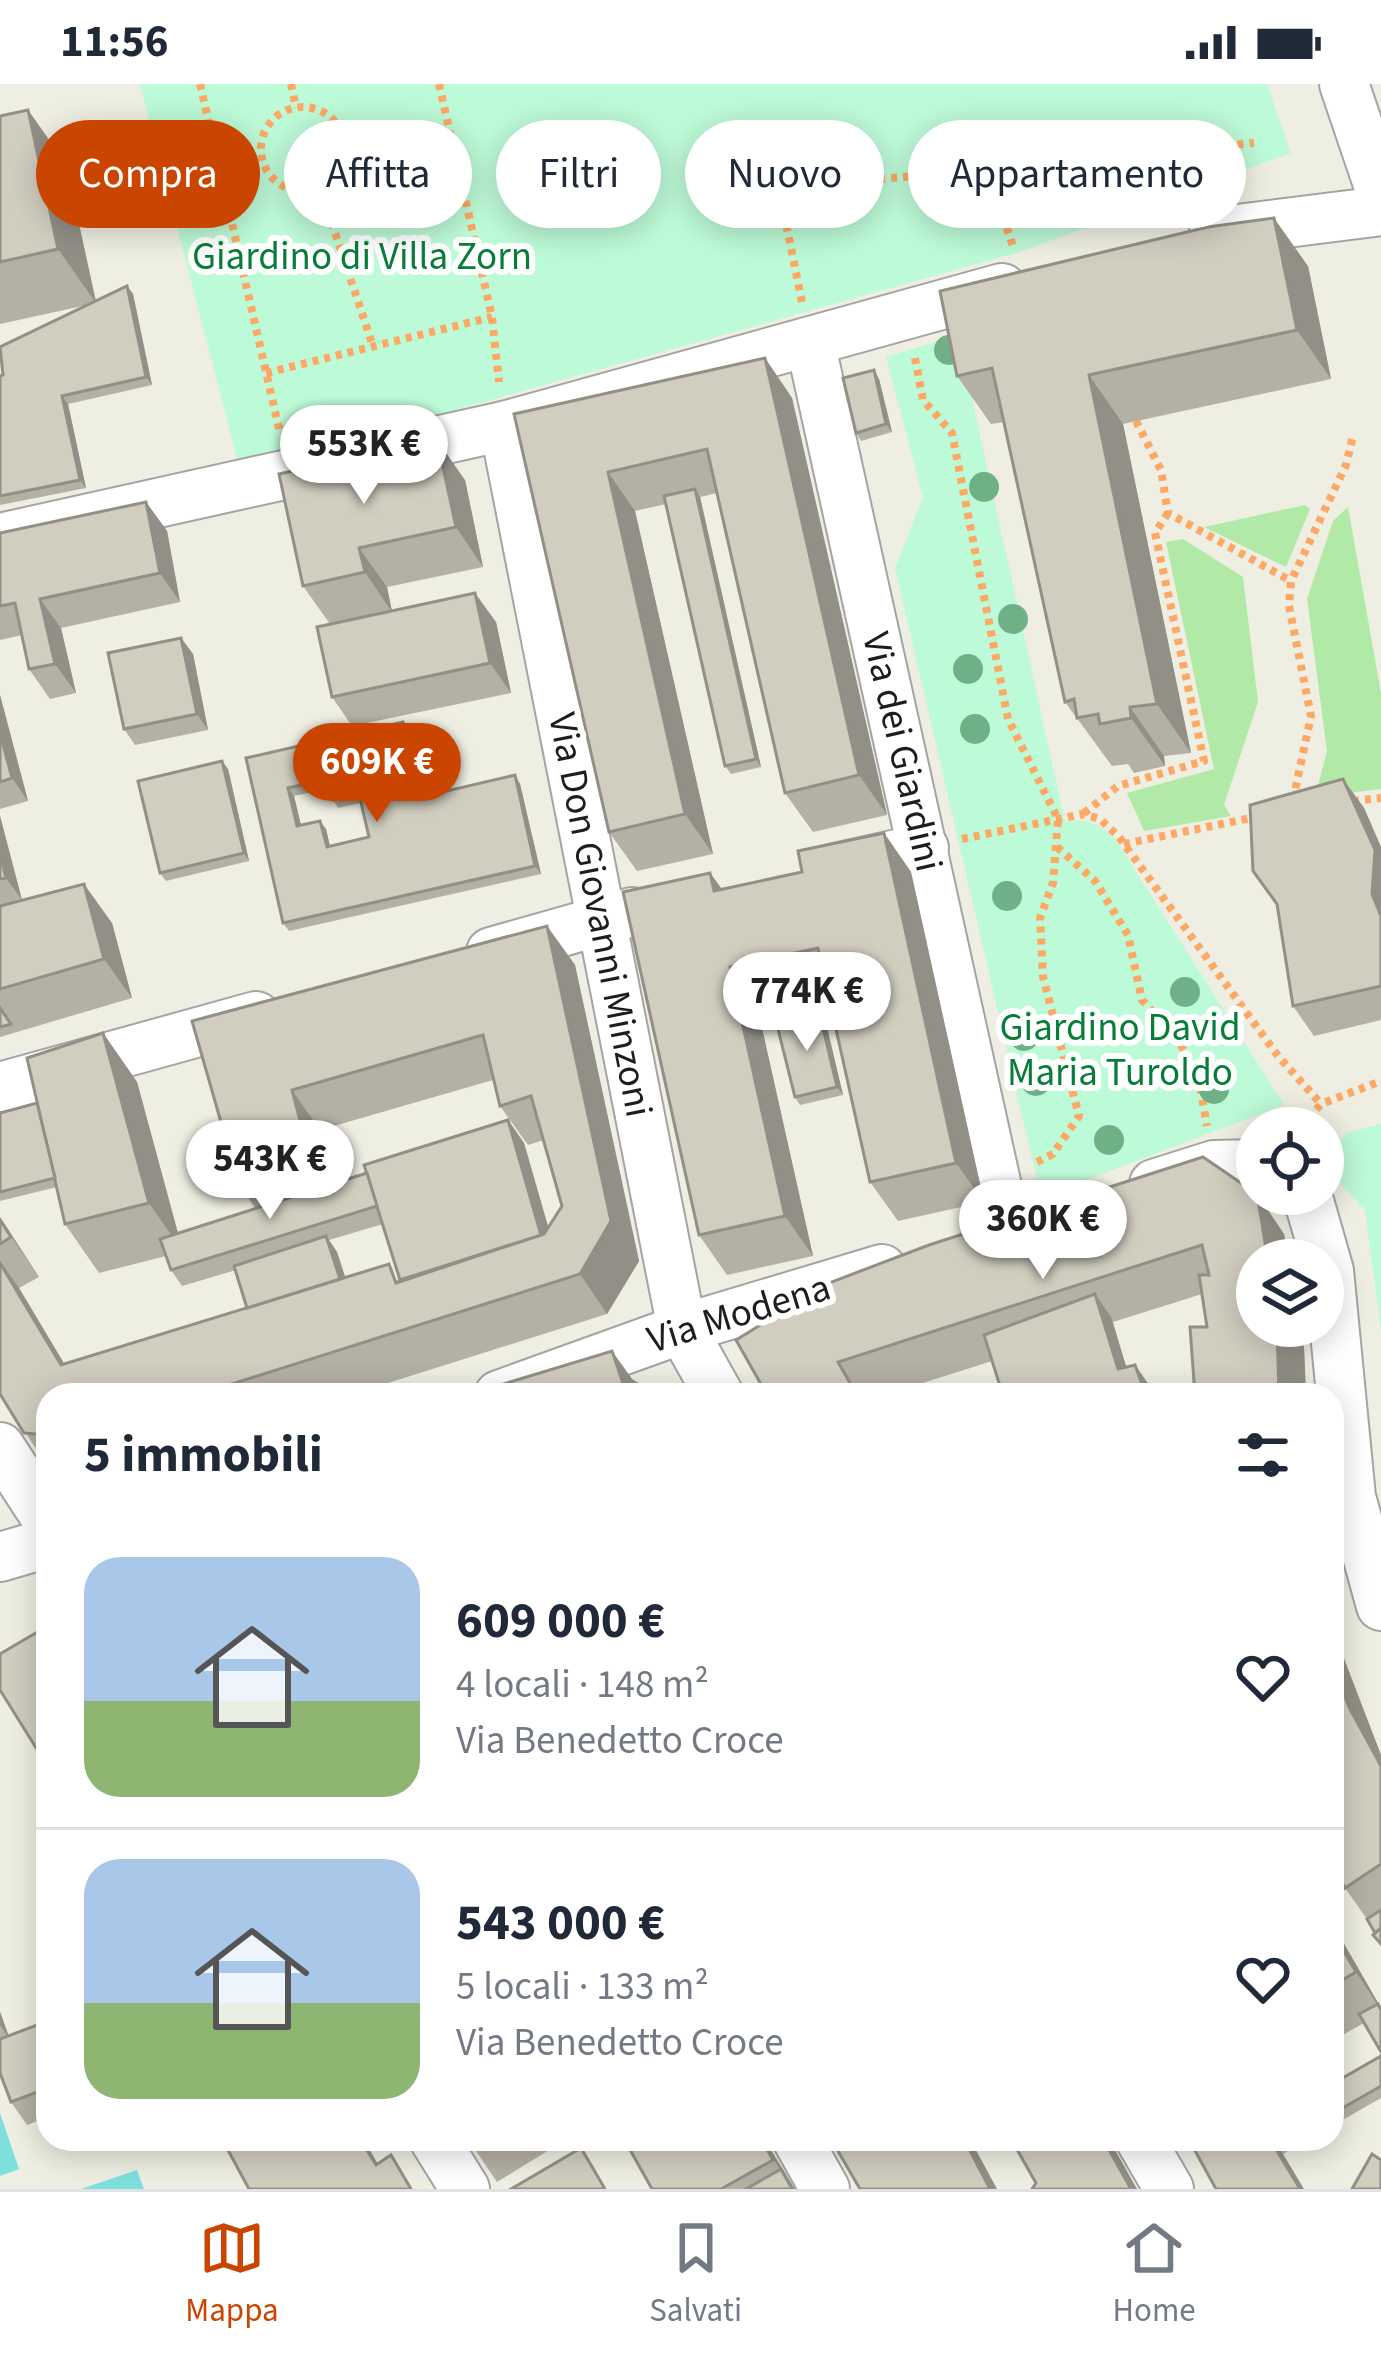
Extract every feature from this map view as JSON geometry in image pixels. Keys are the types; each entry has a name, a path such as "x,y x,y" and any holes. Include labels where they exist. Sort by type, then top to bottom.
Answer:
{"street":[{"path":"1344,84 1381,194"},
{"path":"1167,242 1381,211"},
{"path":"0,538 504,426 1031,279"},
{"name":"Via dei Giardini","path":"810,342 996,1182 1028,1225"},
{"name":"Via Don Giovanni Minzoni","path":"504,426 682,1329 712,1383"},
{"path":"796,877 924,848"},
{"path":"452,962 604,918 682,902"},
{"path":"0,1087 294,1006"},
{"path":"1110,1198 1235,1164"},
{"path":"1313,1215 1329,1271 1340,1383"},
{"name":"Via Modena","path":"532,1383 682,1329 1028,1225"},
{"path":"1344,1425 1351,1497 1381,1606"},
{"path":"0,1447 36,1502"},
{"path":"0,1557 36,1546"},
{"path":"441,2151 465,2189"},
{"path":"804,2151 825,2189"},
{"path":"1147,2151 1169,2189"}],"path":[{"path":"200,84 290,474"},
{"path":"291,84 296,108"},
{"path":"439,84 493,317 504,426"},
{"path":"284,183 263,165 260,152 267,125 296,108 332,120"},
{"path":"1246,144 1254,143"},
{"path":"810,342 779,189 908,178"},
{"path":"333,228 373,346"},
{"path":"1010,228 1031,279"},
{"path":"906,315 923,400 952,433 1008,719 1058,819 1052,884 1040,918 1043,977 1079,1116 1052,1154 996,1182"},
{"path":"266,373 493,317"},
{"path":"924,848 1083,814 1118,786 1204,761 1155,533 1168,513 1161,470 1136,421"},
{"path":"1312,806 1292,808 1311,716 1289,606 1292,581 1346,465 1353,436"},
{"path":"1168,513 1292,581"},
{"path":"1331,804 1381,798"},
{"path":"1124,844 1272,813"},
{"path":"1083,814 1100,819 1124,844 1277,1056 1321,1104"},
{"path":"1056,846 1095,880 1129,935 1142,1000 1176,1037 1198,1074 1235,1164"},
{"path":"1318,1107 1381,1081"}],"green space":[{"name":"Giardino di Villa Zorn","path":"140,84 1267,84 1291,153 1246,169 1246,120 908,120 908,228 1085,228 1016,253 240,470 177,228 260,228 260,120 149,120"},
{"name":"Giardino David Maria Turoldo","path":"958,335 1065,822 1093,823 1116,840 1284,1105 1236,1107 1236,1123 1041,1197 895,568 923,497 886,357"},
{"path":"1305,505 1310,509 1286,567 1204,527"},
{"path":"1348,507 1381,693 1381,789 1315,797 1327,751 1307,599 1333,521"},
{"path":"1183,539 1243,577 1258,702 1224,805 1231,816 1144,831 1127,793 1214,769 1166,542"},
{"path":"1381,1124 1381,1331 1365,1210 1344,1188 1344,1137"}],"shaded area":[{"path":"0,2113 19,2169 0,2176"},
{"path":"137,2170 144,2189 81,2189"}],"building":[{"path":"28,110 36,147 36,228 53,228 58,249 0,262 0,116"},
{"path":"1274,218 1297,330 1089,375 1157,704 1130,707 1131,718 1100,724 1098,714 1077,718 1074,699 1065,702 992,368 957,376 940,291 1204,228 1246,228 1246,222"},
{"path":"127,286 146,377 62,396 80,480 0,496 0,347"},
{"path":"765,358 859,775 785,793 707,449 608,472 685,814 609,832 514,414"},
{"path":"874,370 886,424 856,433 843,378"},
{"path":"437,440 456,527 359,548 365,572 303,586 279,474"},
{"path":"695,489 756,759 725,766 664,496"},
{"path":"146,502 160,573 40,599 55,664 29,669 15,603 0,606 0,533"},
{"path":"475,593 490,663 332,697 317,627"},
{"path":"181,638 197,714 124,729 108,653"},
{"path":"403,722 421,797 515,775 535,866 283,923 246,758","holes":["328,779 333,800 359,794 369,837 327,847 320,821 297,826 288,788"]},
{"path":"0,733 12,778 0,782"},
{"path":"222,761 244,853 160,873 138,781"},
{"path":"1343,779 1375,850 1372,894 1381,916 1381,986 1293,1006 1277,904 1253,871 1250,805"},
{"path":"884,833 956,1163 870,1182 818,948 730,967 785,1216 699,1235 623,892 710,873 714,891 802,872 798,851"},
{"path":"84,884 104,959 0,989 0,906"},
{"path":"547,926 611,1221 580,1274 235,1383 36,1383 36,1434 24,1433 0,1394 0,1263 61,1365 389,1264 396,1283 544,1234 562,1206 531,1096 500,1106 483,1035 292,1090 311,1163 239,1185 192,1021"},
{"path":"0,1008 11,1024 0,1027"},
{"path":"819,1011 837,1087 795,1097 776,1021"},
{"path":"103,1033 149,1203 65,1224 27,1058"},
{"path":"37,1103 55,1178 0,1192 0,1113"},
{"path":"508,1120 541,1235 400,1280 364,1165"},
{"path":"1203,1157 1236,1180 1236,1215 1260,1215 1264,1239 1236,1239 1236,1347 1278,1347 1279,1383 1194,1383 1190,1327 1207,1327 1199,1275 1209,1275 1202,1245 838,1362 850,1383 760,1383 736,1340 829,1283 929,1245"},
{"path":"367,1173 377,1206 171,1270 160,1239"},
{"path":"0,1220 11,1237 0,1244"},
{"path":"326,1236 340,1279 247,1308 234,1266"},
{"path":"1095,1294 1118,1369 1135,1365 1142,1383 999,1383 984,1335"},
{"path":"612,1351 623,1383 507,1383"},
{"path":"36,1633 36,1748 0,1690 0,1654"},
{"path":"1344,1694 1381,1766 1381,1864 1345,1888"},
{"path":"1381,1910 1381,1928 1375,1933 1367,1919"},
{"path":"1344,1952 1356,1972 1344,1979"},
{"path":"1378,2004 1381,2010 1381,2052 1359,2014"},
{"path":"36,2026 36,2093 11,2102 0,2073 0,2039"},
{"path":"1381,2056 1381,2086 1344,2107 1344,2077"},
{"path":"228,2151 367,2151 376,2165 391,2155 411,2189 249,2189"},
{"path":"583,2151 605,2189 511,2189"},
{"path":"631,2151 768,2151 773,2160 721,2189 652,2189"},
{"path":"838,2151 970,2151 990,2189 860,2189"},
{"path":"1018,2151 1110,2151 1131,2189 1032,2189 1036,2183"},
{"path":"1195,2151 1277,2151 1300,2189 1216,2189"},
{"path":"1372,2154 1381,2160 1381,2189 1352,2189"},
{"path":"781,2169 792,2189 746,2189"}]}
